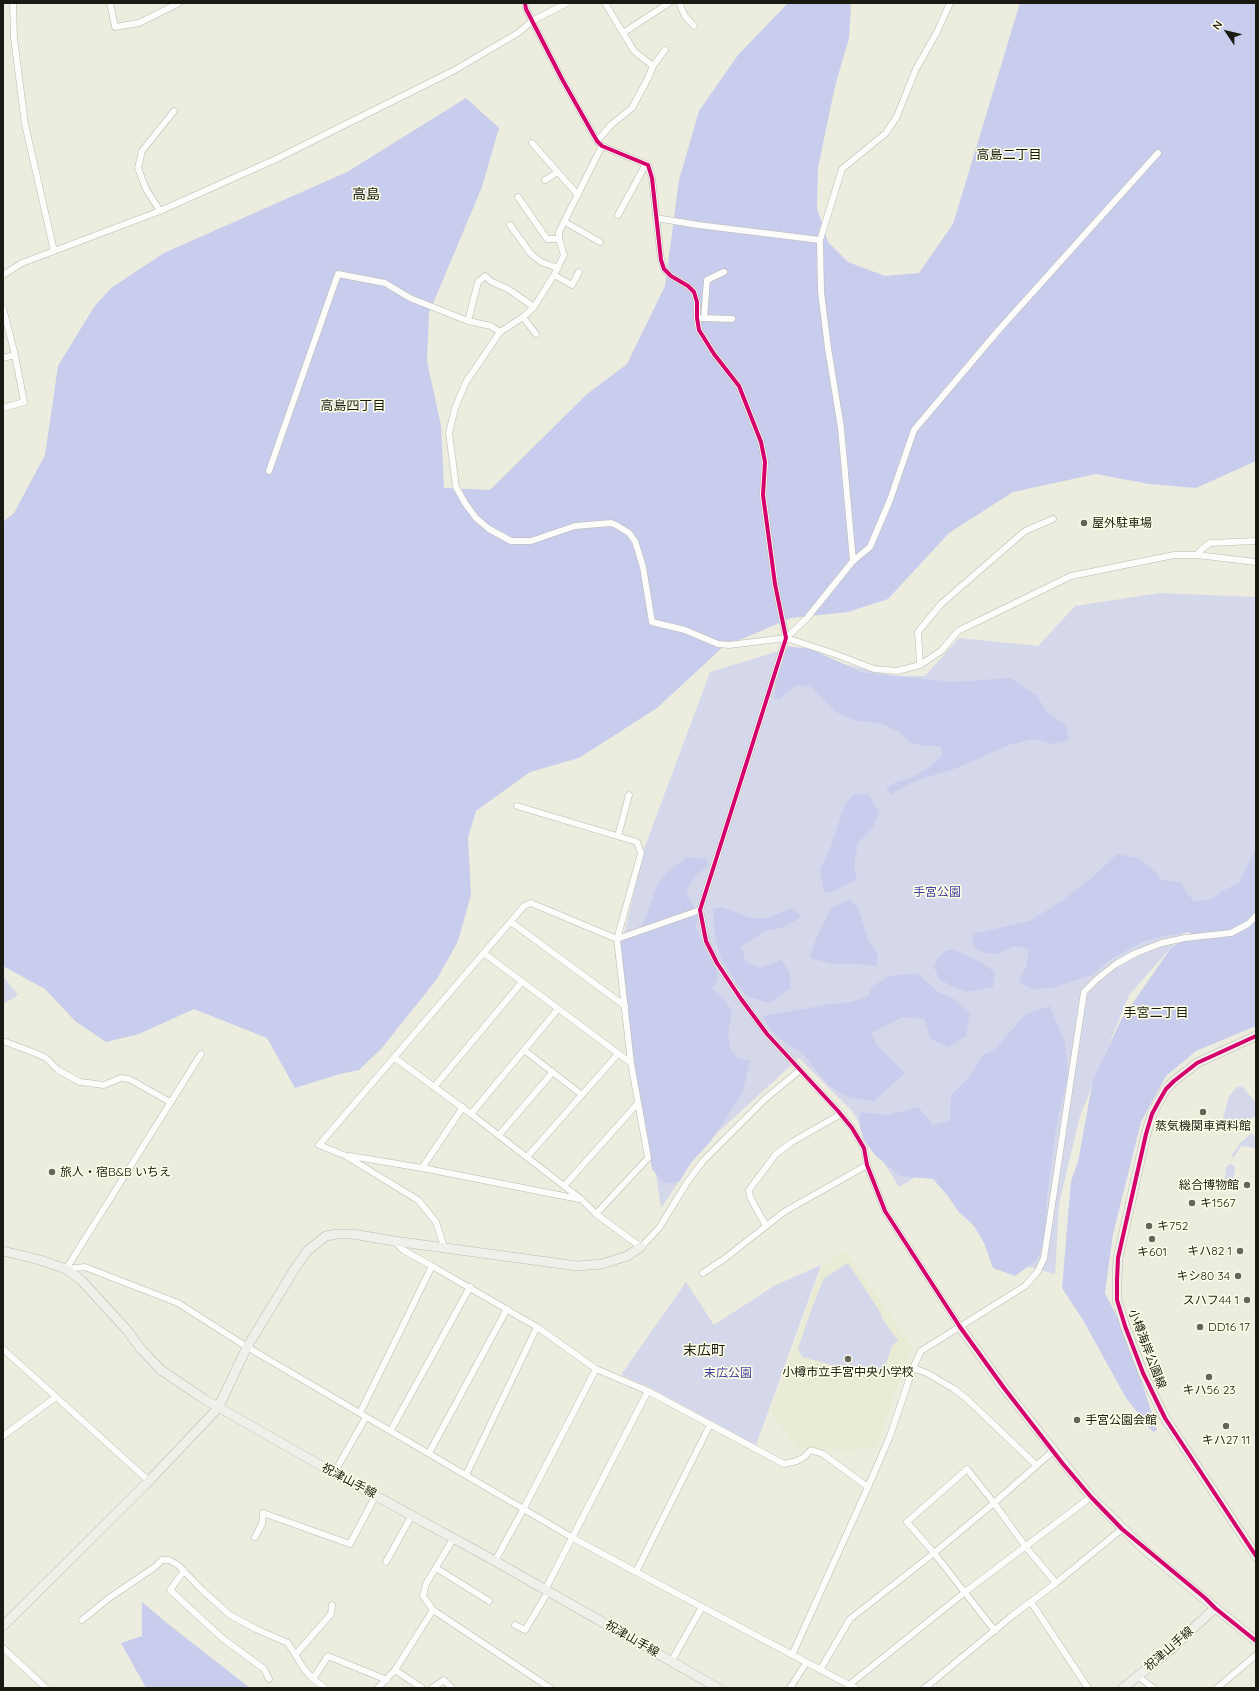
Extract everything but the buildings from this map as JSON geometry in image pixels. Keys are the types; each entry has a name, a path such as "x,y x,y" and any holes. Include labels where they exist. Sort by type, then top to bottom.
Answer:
{"street":[{"path":"13,3 14,38 25,124 54,251"},
{"path":"110,3 115,27 139,23 180,3"},
{"path":"525,3 526,9 562,79 597,140 602,146 648,165 652,178 661,260 664,269 671,276 688,286 694,292 697,302 699,330 710,348 739,386 761,442 765,462 763,495 775,584 786,638"},
{"path":"3,275 22,263 160,211 276,159 390,104 488,52 518,33 532,21 567,3"},
{"path":"605,3 634,51 652,66"},
{"path":"623,33 669,3"},
{"path":"679,3 685,16 694,26"},
{"path":"853,560 841,428 828,348 821,292 820,240 842,169 886,133 897,116 916,69 937,32 950,3"},
{"path":"597,140 612,124 632,108 648,78 652,66 666,50"},
{"path":"160,211 146,189 138,168 142,151 174,111"},
{"path":"532,143 578,195"},
{"path":"602,146 559,232 559,240 564,255 558,268 534,307 523,317 500,332 466,382 455,408 450,433 456,487 476,518 489,529 511,541 531,541 575,526 611,523 630,533 635,540 643,567 652,622 685,630 718,644 729,645 786,638 874,669 897,671 920,665 941,651 958,631 1071,576 1174,555 1197,555 1256,562"},
{"path":"1158,153 997,332 914,430 890,500 870,547 853,560 807,618 786,638 700,910 706,941 717,963 741,1000 767,1034 841,1114 852,1128 864,1148 867,1165 884,1211 960,1327 1004,1388 1090,1497 1122,1529 1256,1641"},
{"path":"618,215 646,164"},
{"path":"545,180 558,172"},
{"path":"518,197 547,239 559,240"},
{"path":"656,218 698,225 704,224 820,240"},
{"path":"565,222 600,242"},
{"path":"510,225 531,254 541,262 558,268"},
{"path":"554,275 572,285 579,272"},
{"path":"704,318 707,280 724,272"},
{"path":"269,471 338,274 385,283 410,298 468,321 491,326 500,332"},
{"path":"468,321 478,282 485,276 492,282 508,289 534,307"},
{"path":"3,308 15,355 24,402 3,408"},
{"path":"523,317 536,334"},
{"path":"697,318 732,319"},
{"path":"3,358 15,355"},
{"path":"920,665 918,632 941,604 1024,530 1053,519"},
{"path":"1197,555 1202,548 1210,543 1256,541"},
{"path":"618,836 629,795"},
{"path":"517,806 638,842 641,853 617,939 631,1063 648,1158 596,1214"},
{"path":"444,1247 436,1222 418,1200 346,1156 319,1145 485,954 524,906 531,903 617,939 700,910"},
{"path":"792,1655 890,1436 913,1368 921,1351 1025,1286 1038,1271 1044,1258 1084,992 1097,979 1116,964 1136,952 1162,943 1185,938 1231,933 1248,924 1256,916"},
{"path":"511,922 625,1006"},
{"path":"485,954 631,1063"},
{"path":"434,1087 522,982"},
{"path":"471,1114 558,1009"},
{"name":"小樽海岸公園線","path":"1256,1036 1197,1063 1174,1081 1166,1089 1159,1100 1152,1114 1146,1134 1118,1258 1117,1280 1117,1300 1125,1326 1143,1373 1165,1418 1256,1556"},
{"path":"3,1041 46,1058 58,1070 80,1082 104,1085 121,1078 129,1079 170,1102"},
{"path":"524,1050 582,1095"},
{"path":"66,1269 201,1054"},
{"path":"527,1157 618,1054"},
{"path":"395,1058 499,1135 581,1199 596,1214 641,1247"},
{"path":"3,1626 149,1481 218,1408 247,1347 294,1270 307,1251 326,1236 337,1234 354,1234 394,1241 577,1266 602,1264 627,1256 641,1247 659,1228 688,1180 703,1161 765,1099 800,1070"},
{"path":"499,1135 553,1072"},
{"path":"564,1186 638,1103"},
{"path":"422,1168 462,1108"},
{"path":"766,1226 750,1197 749,1190 776,1154 792,1142 841,1114"},
{"path":"346,1156 422,1168 581,1199"},
{"path":"703,1273 724,1259 784,1212 867,1165"},
{"path":"394,1241 403,1250 470,1287 537,1327 596,1369 648,1390 784,1464 797,1461 811,1450 823,1454 868,1487"},
{"name":"祝津山手線","path":"3,1251 40,1260 66,1269 94,1292 141,1350 161,1370 218,1408 495,1561 718,1688"},
{"path":"360,1413 432,1266"},
{"path":"66,1269 85,1267 138,1286 178,1303 247,1347 573,1538 806,1663 852,1686 964,1592 1090,1497"},
{"path":"391,1430 470,1287"},
{"path":"429,1453 507,1309"},
{"path":"466,1475 537,1327"},
{"path":"3,1349 149,1481"},
{"path":"913,1368 927,1373 963,1396 1036,1465"},
{"path":"495,1561 596,1369"},
{"path":"515,1625 525,1630 547,1591 648,1390"},
{"path":"3,1436 56,1397"},
{"path":"334,1473 366,1417"},
{"path":"636,1572 710,1425"},
{"path":"820,1670 850,1619 934,1553 1053,1451"},
{"path":"995,1631 934,1553 907,1522 967,1469 1025,1546 1056,1583"},
{"path":"255,1537 262,1524 263,1513 350,1544 376,1495"},
{"path":"386,1562 412,1515"},
{"path":"925,1688 1122,1529"},
{"path":"453,1539 426,1584 422,1596 433,1610 550,1688"},
{"path":"82,1620 109,1598 156,1567 162,1560 169,1560 178,1565 202,1590 230,1615 256,1629 288,1642 304,1669 313,1679 325,1688"},
{"path":"436,1568 489,1601"},
{"path":"184,1571 170,1590 222,1638 264,1669 269,1679"},
{"path":"1031,1602 1088,1688"},
{"path":"296,1654 331,1614 332,1605"},
{"path":"671,1662 702,1607"},
{"name":"祝津山手線","path":"1123,1688 1170,1650 1215,1608"},
{"path":"378,1688 395,1670 433,1610"},
{"path":"3,1648 46,1688"},
{"path":"1217,1688 1256,1655"},
{"path":"313,1679 328,1656 387,1680"},
{"path":"790,1688 806,1663"},
{"path":"395,1670 422,1688"},
{"path":"1138,1676 1153,1688"},
{"path":"432,1688 444,1680 452,1688"}],"shaded area":[{"path":"788,3 851,3 849,38 835,86 818,168 817,208 828,242 848,262 885,276 919,273 953,224 1020,3 1256,3 1256,461 1196,488 1149,484 1096,474 1013,492 949,533 888,599 848,612 791,618 723,647 657,708 579,758 530,772 476,811 468,838 471,895 458,941 437,979 381,1049 359,1070 340,1074 295,1088 267,1038 194,1009 139,1034 106,1042 75,1021 45,989 3,966 3,522 14,513 45,455 58,366 94,307 111,288 164,253 347,172 466,98 499,128 482,187 429,313 427,361 441,426 444,488 490,490 587,394 627,364 665,286 679,180 699,111 738,55"},
{"path":"787,646 811,649 861,672 953,682 1010,678 1036,695 1048,713 1066,725 1069,740 1052,744 1034,739 1009,745 957,768 915,781 891,794 886,789 894,783 913,777 931,766 943,755 940,746 925,746 909,742 898,731 879,723 856,721 836,712 811,687 798,685 786,692 781,699 774,699 776,684"},
{"path":"854,794 869,795 879,813 872,829 858,843 854,865 857,879 830,893 824,891 820,869 830,849 845,804"},
{"path":"1256,849 1256,1026 1196,1051 1166,1076 1141,1122 1113,1234 1105,1293 1121,1325 1140,1376 1157,1430 1153,1432 1126,1398 1083,1320 1062,1288 1071,1181 1078,1162 1093,1080 1121,1020 1171,948 1191,932 1163,936 1142,942 1108,961 1092,975 1051,988 1032,989 1019,982 1026,967 1029,949 1013,946 999,954 983,953 973,946 973,934 1030,921 1063,900 1094,876 1117,854 1138,858 1152,869 1162,880 1181,882 1187,893 1194,901 1210,900 1224,890 1239,883"},
{"path":"687,857 707,859 708,866 696,876 686,891 698,919 696,927 706,952 717,970 718,980 712,989 723,998 732,1011 728,1033 730,1048 737,1058 750,1061 742,1094 710,1142 689,1165 680,1181 665,1184 652,1169 615,954 621,940 642,925 656,888 665,874"},
{"path":"849,899 858,908 869,942 878,954 876,966 860,964 833,964 810,958 817,936 831,909"},
{"path":"722,907 750,918 767,918 792,908 802,917 784,927 765,931 741,947 746,962 760,968 781,960 789,972 791,988 769,1003 746,996 722,961 715,938 713,909"},
{"path":"947,950 954,950 975,959 995,972 993,987 967,992 951,986 939,979 934,967 939,957"},
{"path":"917,973 937,991 954,999 970,1013 966,1036 949,1047 931,1039 924,1019 903,1017 871,1033 877,1045 905,1073 874,1101 850,1098 829,1086 803,1054 776,1036 766,1023 763,1016 850,1002 869,995 871,987 889,976"},
{"path":"1050,1006 1065,1043 1068,1076 1056,1128 1047,1196 1045,1242 1036,1261 1015,1276 993,1268 984,1243 974,1226 958,1211 948,1196 933,1179 900,1176 875,1155 864,1140 860,1128 859,1118 861,1112 888,1115 918,1107 933,1125 950,1120 951,1095 970,1076 982,1056 994,1050 1026,1014"},
{"name":"小樽市立手宮中央小学校","path":"844,1250 913,1347 902,1371 877,1447 850,1450 797,1448 771,1412 821,1268"},
{"path":"142,1602 250,1688 146,1688 121,1643 142,1636"}],"green space":[{"name":"手宮公園","path":"1160,593 1256,597 1256,888 1199,916 1129,995 1080,1116 1059,1204 1055,1274 1012,1262 952,1156 899,1187 852,1111 799,1058 702,1147 661,1208 622,943 644,849 710,672 782,650 895,676 925,676 959,638 1038,646 1075,606"},
{"path":"3,976 18,995 5,1003 3,1003"},
{"path":"1242,1086 1256,1103 1256,1115 1243,1124 1227,1123 1223,1118 1229,1096 1237,1087"},
{"path":"1252,1133 1256,1140 1256,1148 1241,1146 1234,1157 1231,1156 1241,1142"},
{"path":"1229,1164 1232,1164 1235,1168 1232,1187 1227,1191 1224,1186 1226,1168"},
{"path":"848,1263 882,1315 881,1317 898,1341 892,1346 881,1378 802,1357 798,1348 824,1278"},
{"name":"末広公園","path":"821,1265 756,1445 649,1387 621,1375 686,1282 714,1325 774,1286"}],"cycle path":[{"path":"525,3 526,9 562,79 597,141 602,146 648,165 652,178 661,260 664,269 671,276 688,286 694,292 697,302 699,330 714,354 739,386 761,442 765,462 763,495 775,584 786,638 700,910 706,941 717,963 767,1034 852,1128 864,1148 867,1165 885,1211 960,1327 1004,1388 1063,1464 1091,1497 1122,1529 1256,1641"},
{"path":"1256,1036 1197,1063 1174,1081 1166,1089 1159,1101 1152,1114 1146,1134 1118,1258 1117,1280 1117,1300 1125,1326 1143,1373 1165,1418 1256,1556"}],"place":[{"name":"屋外駐車場","path":"1084,523"},
{"name":"蒸気機関車資料館","path":"1203,1112"},
{"name":"旅人・宿B&B いちえ","path":"52,1172"},
{"name":"総合博物館","path":"1247,1185"},
{"name":"キ1567","path":"1192,1203"},
{"name":"キ752","path":"1149,1226"},
{"name":"キ601","path":"1152,1239"},
{"name":"キハ82 1","path":"1240,1251"},
{"name":"キシ80 34","path":"1238,1276"},
{"name":"スハフ44 1","path":"1247,1300"},
{"name":"DD16 17","path":"1200,1327"},
{"name":"小樽市立手宮中央小学校","path":"848,1359"},
{"name":"キハ56 23","path":"1209,1377"},
{"name":"手宮公園会館","path":"1077,1420"},
{"name":"キハ27 11","path":"1226,1426"}],"district":[{"name":"高島二丁目","path":"1009,155"},
{"name":"高島","path":"366,195"},
{"name":"高島四丁目","path":"353,406"},
{"name":"手宮二丁目","path":"1156,1013"},
{"name":"末広町","path":"704,1351"}]}
